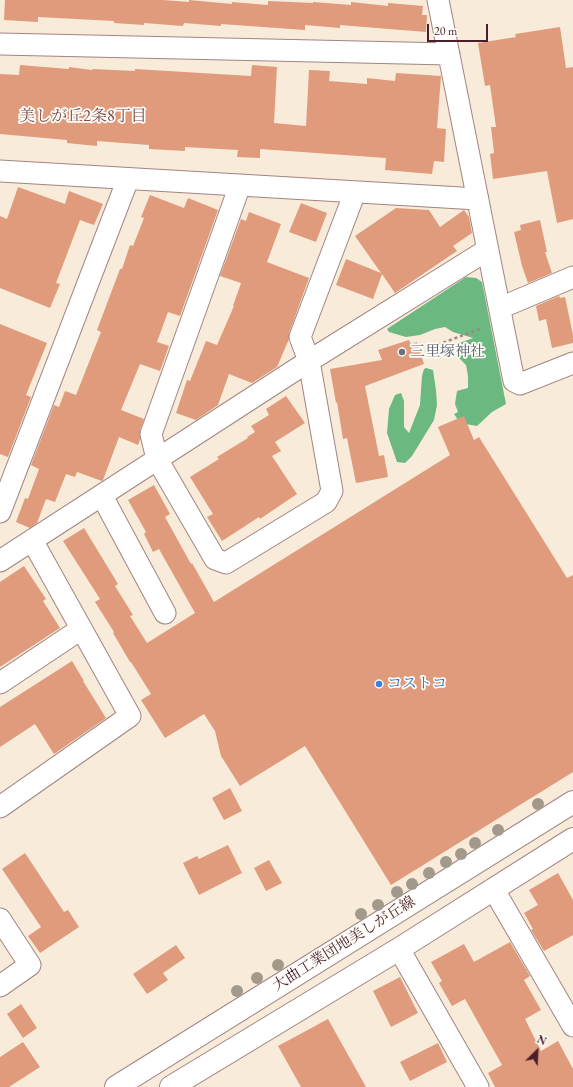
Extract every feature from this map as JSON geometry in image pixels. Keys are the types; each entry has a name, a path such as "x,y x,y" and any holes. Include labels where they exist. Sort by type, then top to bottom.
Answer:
{"main road":[{"name":"大曲工業団地美しが丘線","path":"116,1087 573,802"},
{"path":"171,1087 399,949 573,839"}],"street":[{"path":"438,0 514,381 520,384 573,363"},
{"path":"0,44 449,54"},
{"path":"0,171 478,199"},
{"path":"0,512 128,179"},
{"path":"240,185 151,434 157,459 215,559 226,563 326,502 332,491 309,361 300,337 355,192"},
{"path":"0,561 309,361 487,250"},
{"path":"500,308 573,278"},
{"path":"102,496 165,613"},
{"path":"0,807 130,716 32,540"},
{"path":"0,683 81,629"},
{"path":"494,890 573,1026"},
{"path":"0,919 30,965 0,986"},
{"path":"399,949 478,1087"}],"path":[{"path":"432,347 486,326"}],"green space":[{"path":"466,277 476,278 482,282 506,404 492,412 477,426 460,423 454,414 458,412 455,404 457,391 468,388 468,376 466,365 454,353 454,345 473,338 453,332 445,327 420,335 406,337 389,332 387,329"},
{"path":"426,368 433,370 437,405 434,420 412,456 405,463 397,462 387,433 389,409 395,395 401,393 404,401 404,427 409,433 420,405 422,376 424,369"}],"building":[{"path":"5,0 163,0 189,2 189,0 232,4 232,2 268,5 268,1 351,5 351,2 388,6 388,3 423,6 422,15 427,15 426,32 340,25 340,28 305,25 305,30 221,24 221,26 184,23 183,26 144,23 144,25 114,23 114,21 38,17 38,22 4,20"},
{"path":"560,27 566,68 573,67 573,219 557,223 547,171 493,179 490,154 494,153 491,127 496,127 490,85 485,86 478,43 516,37 515,34"},
{"path":"20,65 69,69 69,67 92,70 135,71 135,69 251,76 252,65 277,67 274,123 306,126 309,70 330,71 329,81 367,84 367,78 395,81 396,73 441,76 437,128 446,129 444,162 434,161 432,174 385,170 386,158 260,149 260,158 237,157 238,150 185,147 185,151 149,149 149,145 97,141 97,146 67,143 67,140 0,134 0,74 19,75"},
{"path":"18,187 65,204 69,191 103,204 94,225 80,220 56,283 60,284 50,308 0,288 0,216 7,219"},
{"path":"150,195 184,208 188,198 218,210 180,316 168,312 157,342 169,346 160,371 140,364 121,410 144,419 140,430 140,440 138,445 119,437 102,481 77,472 75,477 66,474 55,502 46,499 37,523 30,528 16,522 25,498 28,499 39,469 31,465 54,405 59,407 65,391 76,395 101,332 97,330 120,269 122,269 130,245 133,246 144,218 141,217"},
{"path":"301,203 327,213 316,242 289,232"},
{"path":"396,208 429,210 440,227 464,210 469,217 472,233 453,246 457,251 395,293 382,274 373,299 336,285 346,259 381,273 355,236"},
{"path":"249,212 281,224 267,262 309,278 289,333 289,339 277,367 252,383 229,374 218,405 196,420 176,413 187,380 190,381 206,341 217,345 234,306 241,283 220,276 241,219 246,221"},
{"path":"540,220 547,252 545,252 552,273 528,283 522,266 514,232 521,230 520,225"},
{"path":"559,296 560,298 565,297 573,335 573,343 552,348 546,319 539,321 536,306"},
{"path":"0,324 47,343 26,395 31,397 8,457 0,454"},
{"path":"409,340 411,344 417,342 424,364 365,386 379,456 384,455 388,477 356,483 347,438 343,439 330,369 382,360 378,350"},
{"path":"286,396 305,423 275,442 281,451 272,456 297,494 260,519 259,517 222,541 207,517 213,514 190,477 219,459 217,457 248,438 247,437 255,432 251,426 269,415 266,409"},
{"name":"コストコ","path":"464,416 474,440 479,437 567,578 573,575 573,772 391,885 305,746 240,786 221,756 215,731 204,714 165,738 141,700 151,694 130,662 113,633 114,632 95,602 100,599 63,541 84,528 118,584 115,586 133,615 130,616 147,643 195,613 159,549 153,552 144,534 146,532 128,500 154,485 170,514 165,517 214,602 450,455 438,427"},
{"path":"24,566 46,599 43,601 60,628 0,667 0,582"},
{"path":"72,661 106,718 54,754 35,724 0,747 0,707"},
{"path":"230,788 242,811 224,820 212,798"},
{"path":"228,845 242,873 199,895 183,863 197,856 199,859"},
{"path":"25,853 64,912 68,910 79,927 40,953 28,936 41,927 2,869"},
{"path":"269,860 282,883 266,891 254,868"},
{"path":"558,873 573,900 573,935 544,951 531,930 533,929 524,913 538,905 529,890"},
{"path":"510,942 530,976 524,980 541,1010 525,1019 541,1051 558,1041 573,1069 573,1087 495,1087 488,1073 502,1065 465,999 452,1006 439,983 442,981 431,962 464,944 474,962"},
{"path":"176,945 185,958 163,973 168,980 147,994 133,974"},
{"path":"400,977 418,1013 391,1027 373,991"},
{"path":"21,1004 37,1028 23,1038 7,1014"},
{"path":"328,1019 366,1087 301,1087 278,1046"},
{"path":"23,1042 40,1067 9,1087 0,1087 0,1057"},
{"path":"438,1043 447,1062 410,1081 400,1062"}],"place":[{"name":"三里塚神社","path":"402,352"},
{"name":"コストコ","path":"379,684"}],"district":[{"name":"美しが丘2条8丁目","path":"83,117"}]}
